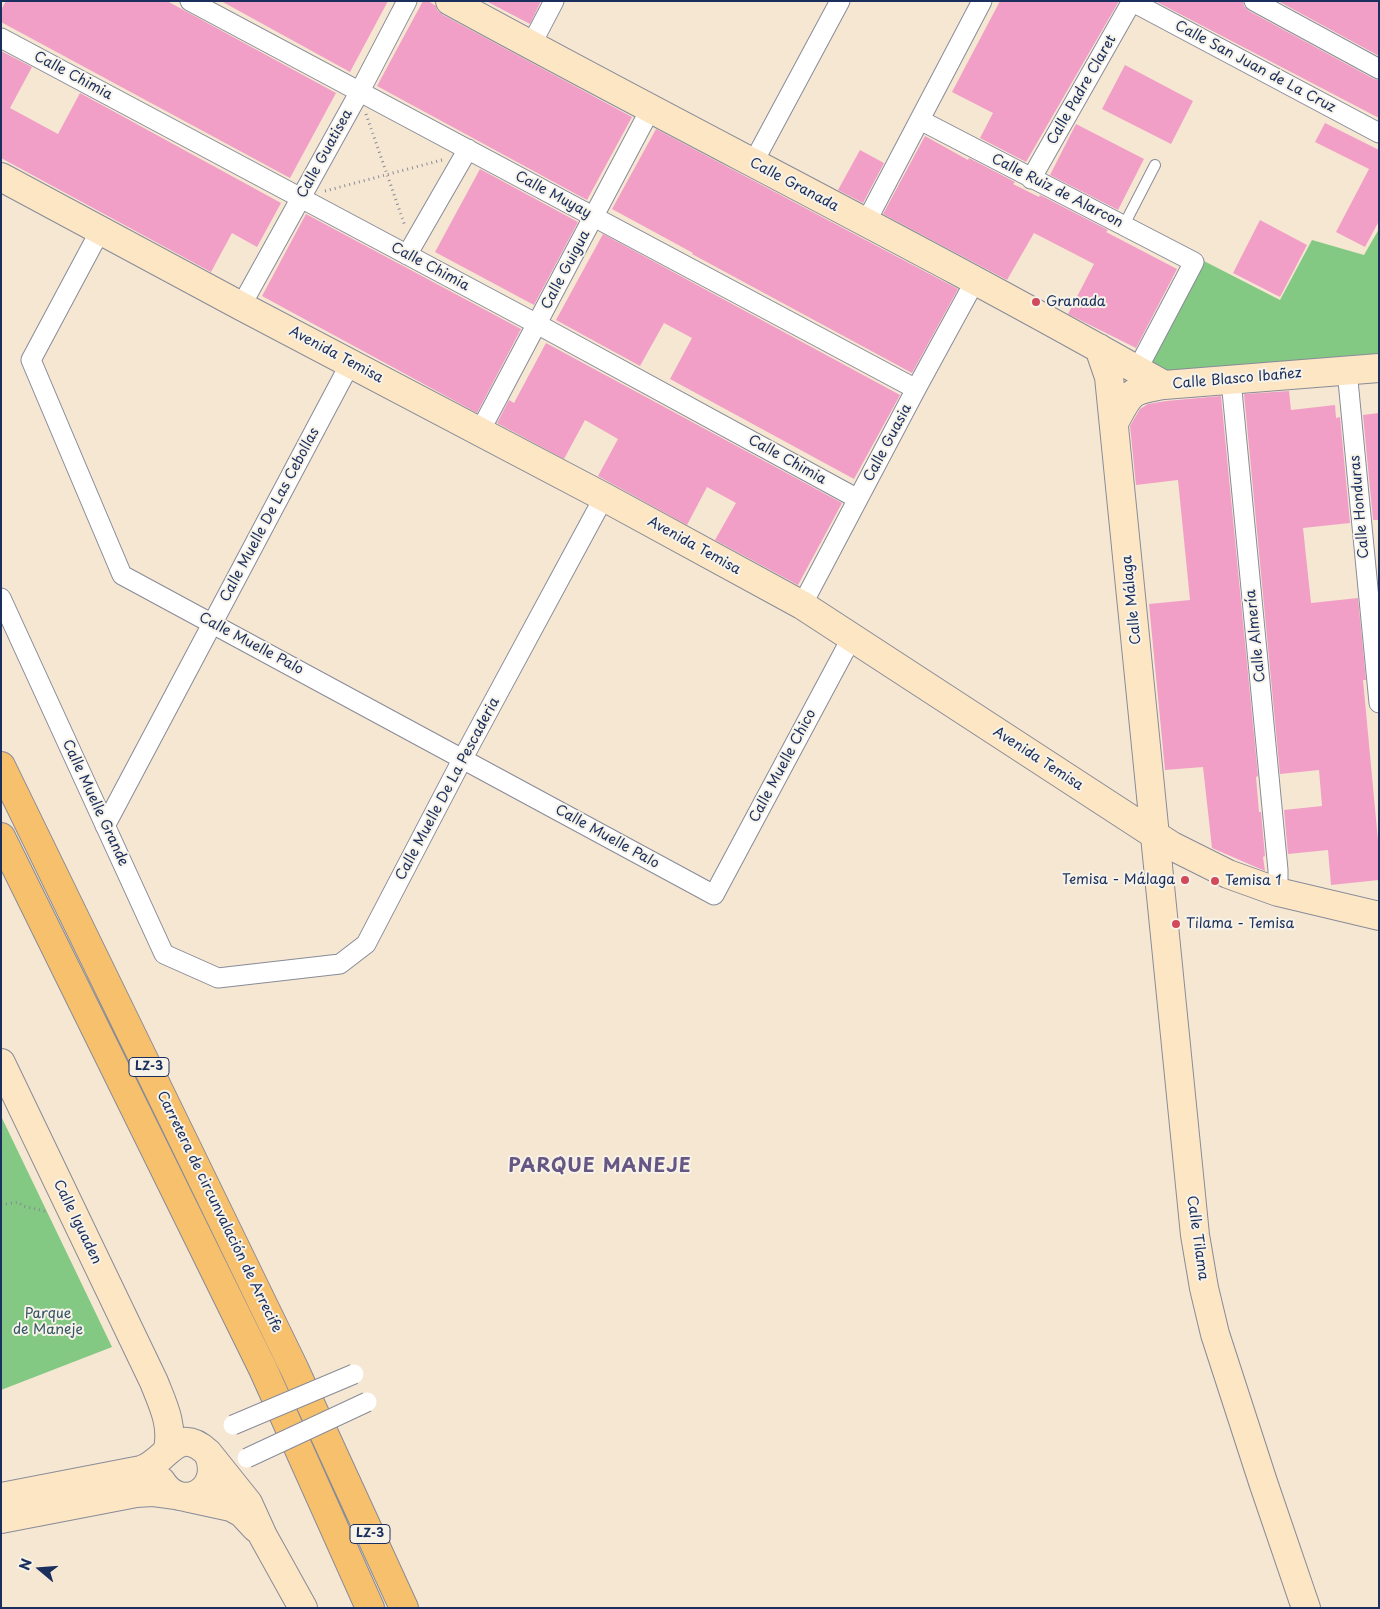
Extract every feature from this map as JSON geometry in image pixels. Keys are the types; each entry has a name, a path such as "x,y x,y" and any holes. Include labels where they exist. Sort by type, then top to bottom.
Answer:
{"highway":[{"name":"Carretera de circunvalación de Arrecife","path":"1,766 294,1368 404,1608"},
{"name":"LZ-3","path":"1,837 263,1369 370,1608"}],"street":[{"name":"Calle Muyay","path":"190,1 465,155 594,216 916,389"},
{"name":"Calle Guatisea","path":"241,306 300,198 362,99 407,1"},
{"name":"Calle Granada","path":"450,1 531,46 866,222 1164,385"},
{"path":"531,46 554,1"},
{"path":"753,163 840,1"},
{"path":"866,222 982,1"},
{"name":"Calle San Juan de La Cruz","path":"1132,1 1379,133"},
{"name":"Calle Padre Claret","path":"1031,179 1132,1"},
{"path":"1254,1 1379,69"},
{"name":"Calle Chimia","path":"1,38 537,324 858,499"},
{"name":"Calle Guigua","path":"480,431 651,108"},
{"name":"Calle Ruiz de Alarcon","path":"920,120 1194,262 1137,370"},
{"path":"407,255 465,155"},
{"name":"Avenida Temisa","path":"2,180 101,229 241,306 351,362 802,605 1156,844 1256,900 1281,908 1379,930"},
{"name":"Calle Muelle Palo","path":"101,229 31,360 122,575 714,895"},
{"name":"Calle Guasia","path":"802,605 975,281"},
{"name":"Calle Málaga","path":"1099,348 1110,377 1156,844"},
{"name":"Calle Muelle De Las Cebollas","path":"105,826 351,362"},
{"name":"Calle Blasco Ibañez","path":"1114,423 1129,396 1141,389 1164,385 1379,368"},
{"name":"Calle Honduras","path":"1347,370 1379,703"},
{"name":"Calle Almería","path":"1231,380 1278,870 1278,892"},
{"name":"Calle Muelle De La Pescaderia","path":"218,978 340,964 366,944 463,758 604,497"},
{"name":"Calle Muelle Grande","path":"1,598 164,954 218,978"},
{"name":"Calle Muelle Chico","path":"714,895 852,637"},
{"name":"Avenida Temisa","path":"1156,844 1172,846 1228,874 1278,892 1379,916"},
{"name":"Calle Tilama","path":"1156,844 1195,1235 1204,1288 1218,1343 1262,1482 1306,1608"},
{"name":"Calle Iguaden","path":"1,1063 154,1382 168,1417 170,1439 165,1453"},
{"path":"233,1425 354,1374"},
{"name":"Calle Iguaden","path":"154,1382 248,1503 263,1536"},
{"path":"247,1458 367,1402"},
{"path":"1,1497 150,1468 165,1453 176,1444 184,1442 193,1443 205,1450 212,1461 213,1470 208,1486 194,1496 179,1496 166,1490 159,1474 159,1465 165,1453"},
{"path":"1,1519 152,1492 231,1507 242,1513 263,1536 302,1608"}],"lane":[{"path":"1124,225 1155,165"}],"path":[{"path":"362,99 408,235"},
{"path":"324,191 465,155"},
{"path":"1,1205 18,1202 23,1206 48,1212"}],"green space":[{"path":"1379,229 1379,357 1161,376 1145,367 1202,260 1280,300 1312,240 1364,255"},
{"name":"Parque de Maneje","path":"1,1116 112,1347 1,1390"}],"building":[{"path":"6,1 167,1 336,93 290,178 1,22 1,10"},
{"path":"221,1 388,1 350,72"},
{"path":"423,1 428,1 436,6 437,10 443,15 632,117 587,200 377,86"},
{"path":"486,1 541,1 530,24"},
{"path":"1000,1 1119,1 1026,162 980,138 993,113 952,92"},
{"path":"1155,1 1243,1 1244,6 1249,11 1379,80 1379,118"},
{"path":"1278,1 1379,1 1379,56"},
{"path":"1,51 32,67 10,108 58,134 80,93 281,203 257,247 232,233 211,272 1,158"},
{"path":"1125,65 1193,101 1171,144 1102,109"},
{"path":"1325,123 1379,150 1379,221 1365,247 1336,232 1369,169 1315,142"},
{"path":"1076,124 1144,159 1118,210 1050,175"},
{"path":"656,129 958,289 912,373 612,209"},
{"path":"925,136 968,160 969,158 1015,182 1013,184 1039,197 1040,195 1108,230 1106,232 1177,269 1136,348 1068,314 1094,264 1034,233 1007,280 883,214"},
{"path":"860,150 884,163 863,203 838,190"},
{"path":"480,169 578,222 534,305 435,252"},
{"path":"306,214 521,329 477,413 262,296"},
{"path":"1260,220 1307,245 1280,297 1233,273"},
{"path":"603,234 900,395 854,479 670,379 692,338 664,323 640,366 556,320"},
{"path":"546,343 842,503 798,585 715,540 736,503 707,487 687,525 598,476 618,439 585,420 564,459 497,423 509,400 514,403"},
{"path":"1289,391 1291,410 1335,405 1336,418 1340,417 1350,523 1303,528 1311,603 1358,598 1366,680 1363,680 1379,851 1379,880 1331,885 1328,850 1288,854 1284,810 1322,806 1319,770 1280,774 1244,394"},
{"path":"1221,396 1258,776 1256,777 1259,812 1261,812 1265,871 1212,848 1203,767 1165,770 1149,604 1190,600 1178,480 1136,485 1130,426 1140,409 1148,404"},
{"path":"1379,413 1379,520 1373,520 1363,415"}],"place":[{"name":"Granada","path":"1036,302"},
{"name":"Temisa - Málaga","path":"1185,880"},
{"name":"Temisa 1","path":"1215,881"},
{"name":"Tilama - Temisa","path":"1176,924"}],"district":[{"name":"PARQUE MANEJE","path":"600,1167"}]}
